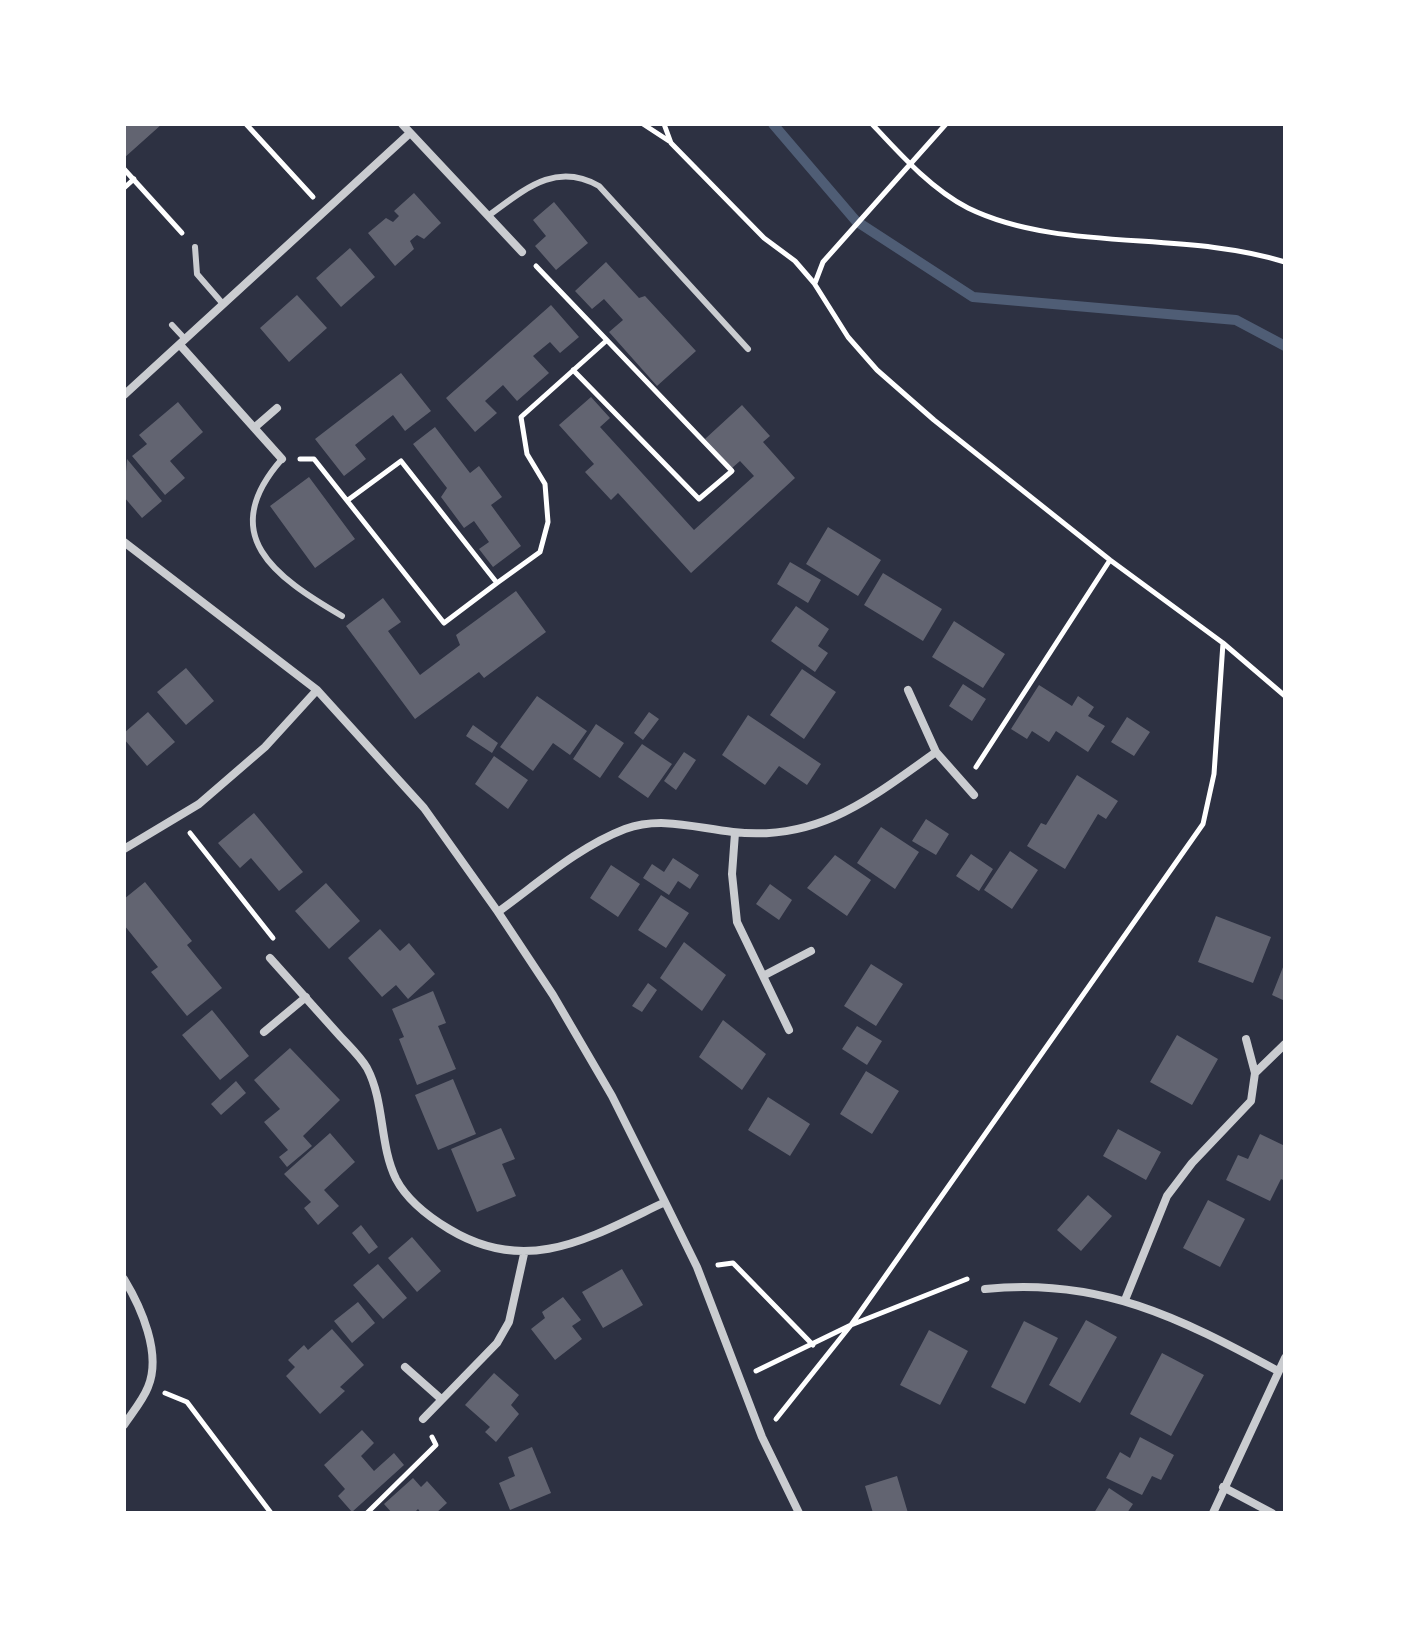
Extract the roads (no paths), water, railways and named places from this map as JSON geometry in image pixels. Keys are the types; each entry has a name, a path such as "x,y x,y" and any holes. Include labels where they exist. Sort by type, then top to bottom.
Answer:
{"street":[{"path":"402,124 522,252"},
{"path":"124,395 410,133"},
{"path":"182,342 282,459"},
{"path":"254,428 277,408"},
{"path":"124,542 317,690 424,808 498,912 553,995 612,1096 697,1267 737,1380 799,1513"},
{"path":"124,849 178,818 265,747 317,690"},
{"path":"908,690 936,752 974,795"},
{"path":"498,912 580,853 626,829 676,822 735,833 785,830 838,818 936,752"},
{"path":"735,833 732,874 737,922 789,1030"},
{"path":"763,976 811,951"},
{"path":"270,958 366,1066 378,1098 386,1145 397,1180 414,1202 462,1237 490,1248 524,1254 558,1249 596,1235 665,1202"},
{"path":"264,1032 306,997"},
{"path":"1125,1300 1167,1196 1192,1163 1251,1101 1255,1073 1246,1039"},
{"path":"1255,1073 1285,1044"},
{"path":"423,1419 503,1333 509,1322 524,1254"},
{"path":"124,1279 140,1305 150,1350 149,1385 124,1425"},
{"path":"985,1289 1024,1285 1081,1289 1125,1300 1208,1333 1278,1371"},
{"path":"1213,1513 1285,1358"},
{"path":"405,1367 440,1398"},
{"path":"1223,1487 1272,1513"}],"lane":[{"path":"488,216 537,180 561,175 584,178 599,186 748,349"},
{"path":"195,247 197,274 223,304"},
{"path":"172,325 182,342"},
{"path":"282,459 255,496 250,519 254,538 277,573 299,591 342,616"}],"waterway":[{"path":"773,124 856,221 973,297 1236,320 1285,346"}]}
